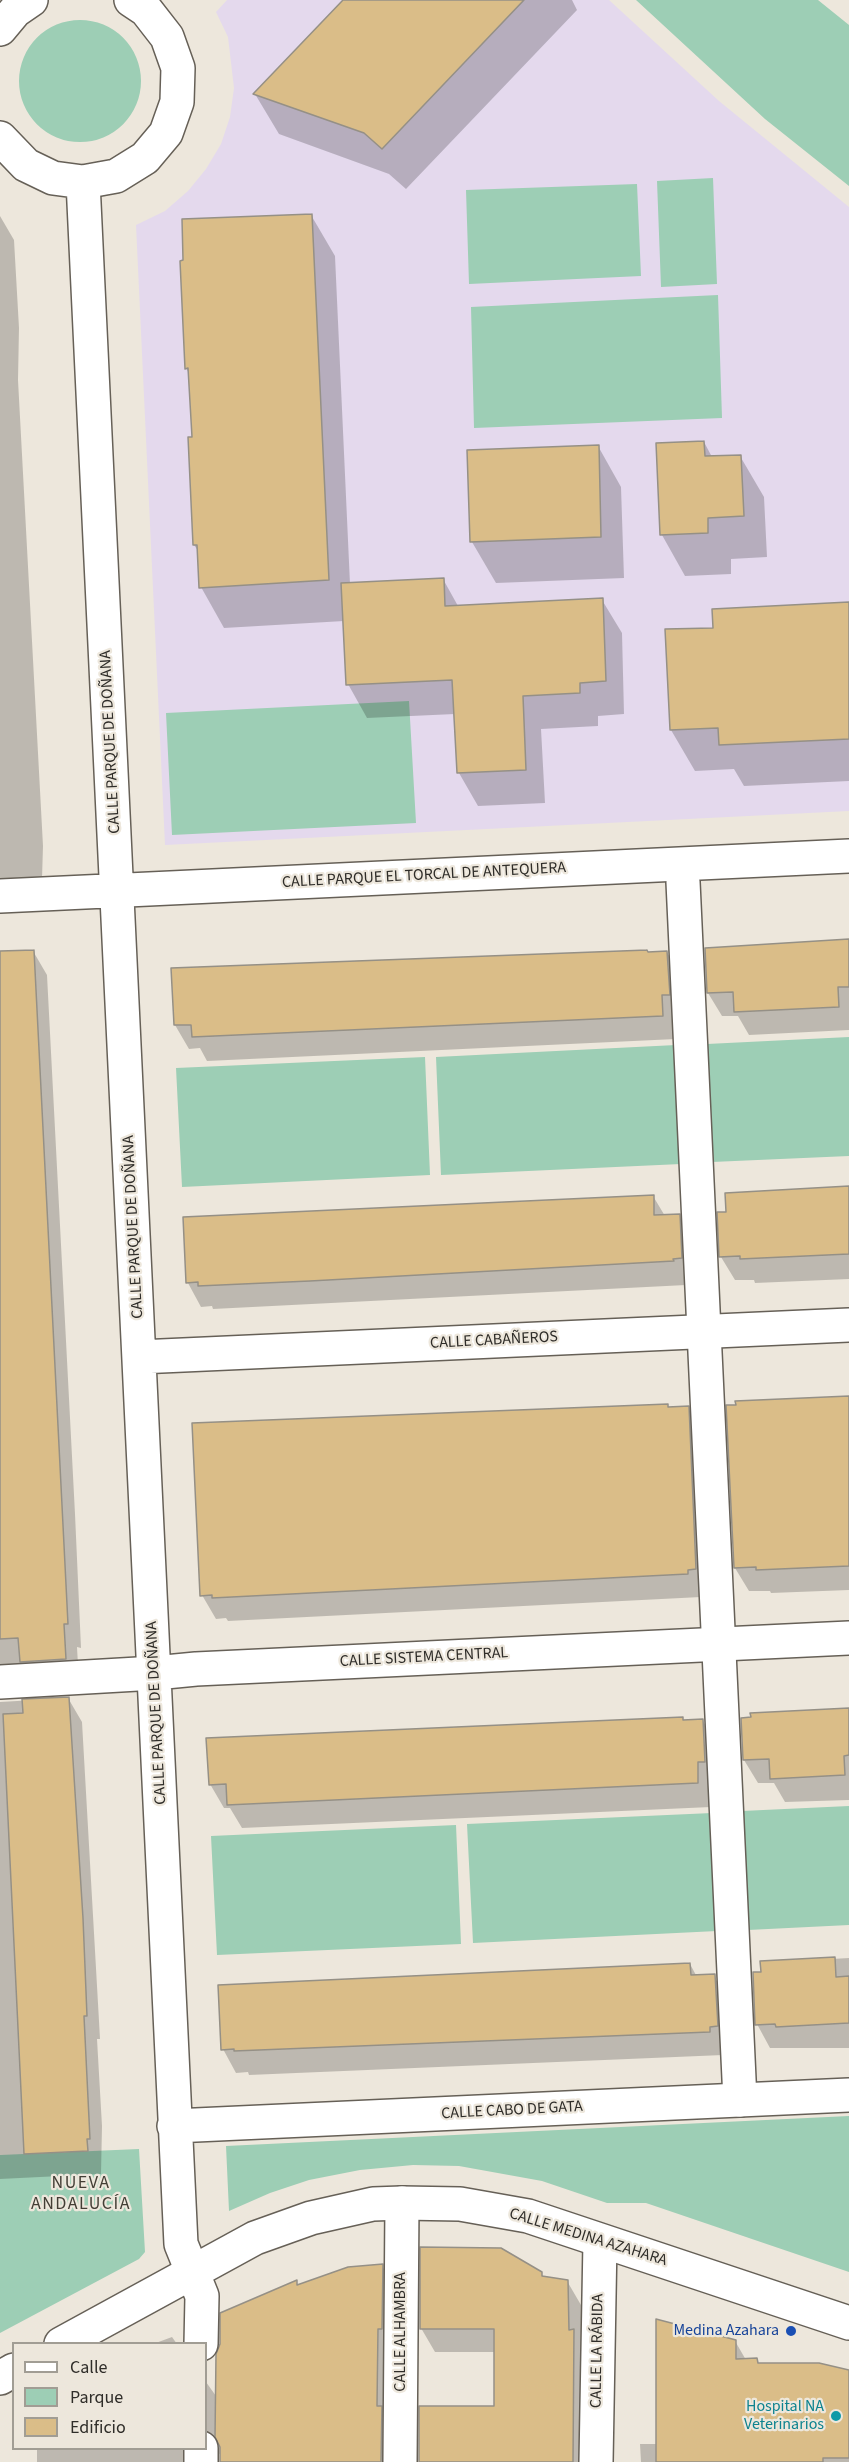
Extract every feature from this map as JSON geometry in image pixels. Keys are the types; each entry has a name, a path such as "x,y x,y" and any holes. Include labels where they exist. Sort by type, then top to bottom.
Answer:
{"street":[{"path":"0,29 15,11 31,0"},
{"path":"0,138 26,165 53,178 83,182 116,176 145,158 166,133 177,102 178,68 167,37 145,4"},
{"name":"CALLE PARQUE DE DOÑANA","path":"83,182 155,1673 174,2126 181,2244 202,2296 201,2342"},
{"name":"CALLE PARQUE EL TORCAL DE ANTEQUERA","path":"0,896 849,856"},
{"path":"683,882 740,2100"},
{"name":"CALLE CABAÑEROS","path":"140,1358 849,1325"},
{"name":"CALLE SISTEMA CENTRAL","path":"0,1682 196,1669 849,1638"},
{"name":"CALLE CABO DE GATA","path":"174,2126 849,2095"},
{"name":"CALLE MEDINA AZAHARA","path":"64,2342 255,2238 311,2218 373,2204 402,2203 460,2204 528,2216 849,2323"},
{"name":"CALLE ALHAMBRA","path":"400,2462 402,2203"},
{"name":"CALLE LA RÁBIDA","path":"596,2462 600,2241"}],"shaded area":[{"path":"227,0 609,0 719,101 849,207 849,811 165,845 136,225 165,211 188,191 206,169 221,144 230,117 234,88 228,37 216,12"}],"green space":[{"path":"636,0 818,0 849,25 849,186 765,119"},
{"path":"80,20 103,25 123,38 136,58 141,81 136,104 123,124 103,137 80,142 57,137 37,124 24,104 19,81 24,58 37,38 57,25"},
{"path":"713,178 717,284 661,287 657,181"},
{"path":"637,184 641,276 469,284 466,190"},
{"path":"718,295 722,418 474,428 471,307"},
{"path":"409,701 416,823 172,835 166,713"},
{"path":"849,1037 849,1156 712,1162 707,1044"},
{"path":"676,1045 681,1164 441,1175 436,1057"},
{"path":"425,1057 430,1175 182,1187 176,1068"},
{"path":"849,1806 849,1925 748,1930 742,1811"},
{"path":"712,1813 717,1931 473,1943 467,1824"},
{"path":"456,1825 461,1944 217,1955 211,1836"},
{"path":"849,2116 849,2272 646,2203 607,2203 542,2181 459,2166 413,2165 360,2170 309,2180 270,2193 229,2211 226,2146"},
{"path":"139,2149 145,2252 139,2259 0,2333 0,2155"}],"building":[{"path":"343,0 524,0 382,149 364,133 253,94"},
{"path":"312,214 329,580 199,588 197,545 193,545 188,437 192,437 188,368 185,369 180,261 183,260 182,219"},
{"path":"704,441 705,456 741,455 744,516 708,518 708,533 660,535 656,443"},
{"path":"599,445 601,537 470,542 467,450"},
{"path":"444,578 445,606 603,598 606,681 580,683 580,693 523,696 526,770 457,773 452,680 346,685 341,583"},
{"path":"849,602 849,739 719,745 718,728 670,730 665,629 713,628 712,609"},
{"path":"849,939 849,987 838,987 839,1007 734,1012 733,992 707,993 705,948"},
{"path":"34,950 68,1624 64,1624 66,1659 20,1662 18,1638 0,1639 0,951"},
{"path":"647,950 648,952 667,951 670,995 662,995 663,1016 192,1037 191,1025 174,1025 171,968"},
{"path":"849,1186 849,1254 740,1259 740,1256 719,1257 717,1212 726,1212 725,1193"},
{"path":"654,1195 654,1215 680,1214 682,1258 673,1259 674,1261 310,1281 198,1286 198,1282 186,1283 183,1217"},
{"path":"849,1396 849,1566 756,1570 756,1567 734,1568 726,1405 736,1405 735,1401"},
{"path":"668,1404 668,1407 689,1406 696,1569 688,1570 688,1574 212,1598 212,1595 200,1596 192,1423"},
{"path":"69,1697 83,1918 87,2016 84,2016 90,2139 87,2139 88,2151 24,2154 3,1714 23,1713 22,1699"},
{"path":"849,1708 849,1755 844,1756 845,1775 770,1779 769,1759 743,1760 741,1718 751,1717 750,1713"},
{"path":"683,1717 683,1720 703,1719 705,1762 698,1762 698,1783 227,1805 226,1784 209,1785 206,1738"},
{"path":"835,1957 836,1977 849,1976 849,2023 776,2027 775,2024 755,2025 753,1972 761,1972 760,1961"},
{"path":"690,1963 691,1975 715,1974 718,2026 710,2027 710,2032 221,2050 218,1985"},
{"path":"420,2247 501,2248 542,2272 542,2276 568,2280 569,2330 574,2329 573,2462 419,2462 419,2406 494,2406 494,2329 420,2329"},
{"path":"383,2264 382,2329 378,2329 377,2406 382,2406 381,2462 220,2462 220,2447 215,2437 216,2354 220,2344 220,2313 297,2280 297,2285 348,2267"},
{"path":"656,2319 736,2340 736,2359 757,2358 758,2363 819,2363 849,2370 849,2458 823,2458 823,2462 656,2462"}],"place":[{"name":"Medina Azahara","path":"791,2331"},
{"name":"Hospital NA Veterinarios","path":"836,2416"}],"district":[{"name":"NUEVA ANDALUCÍA","path":"81,2194"}]}
